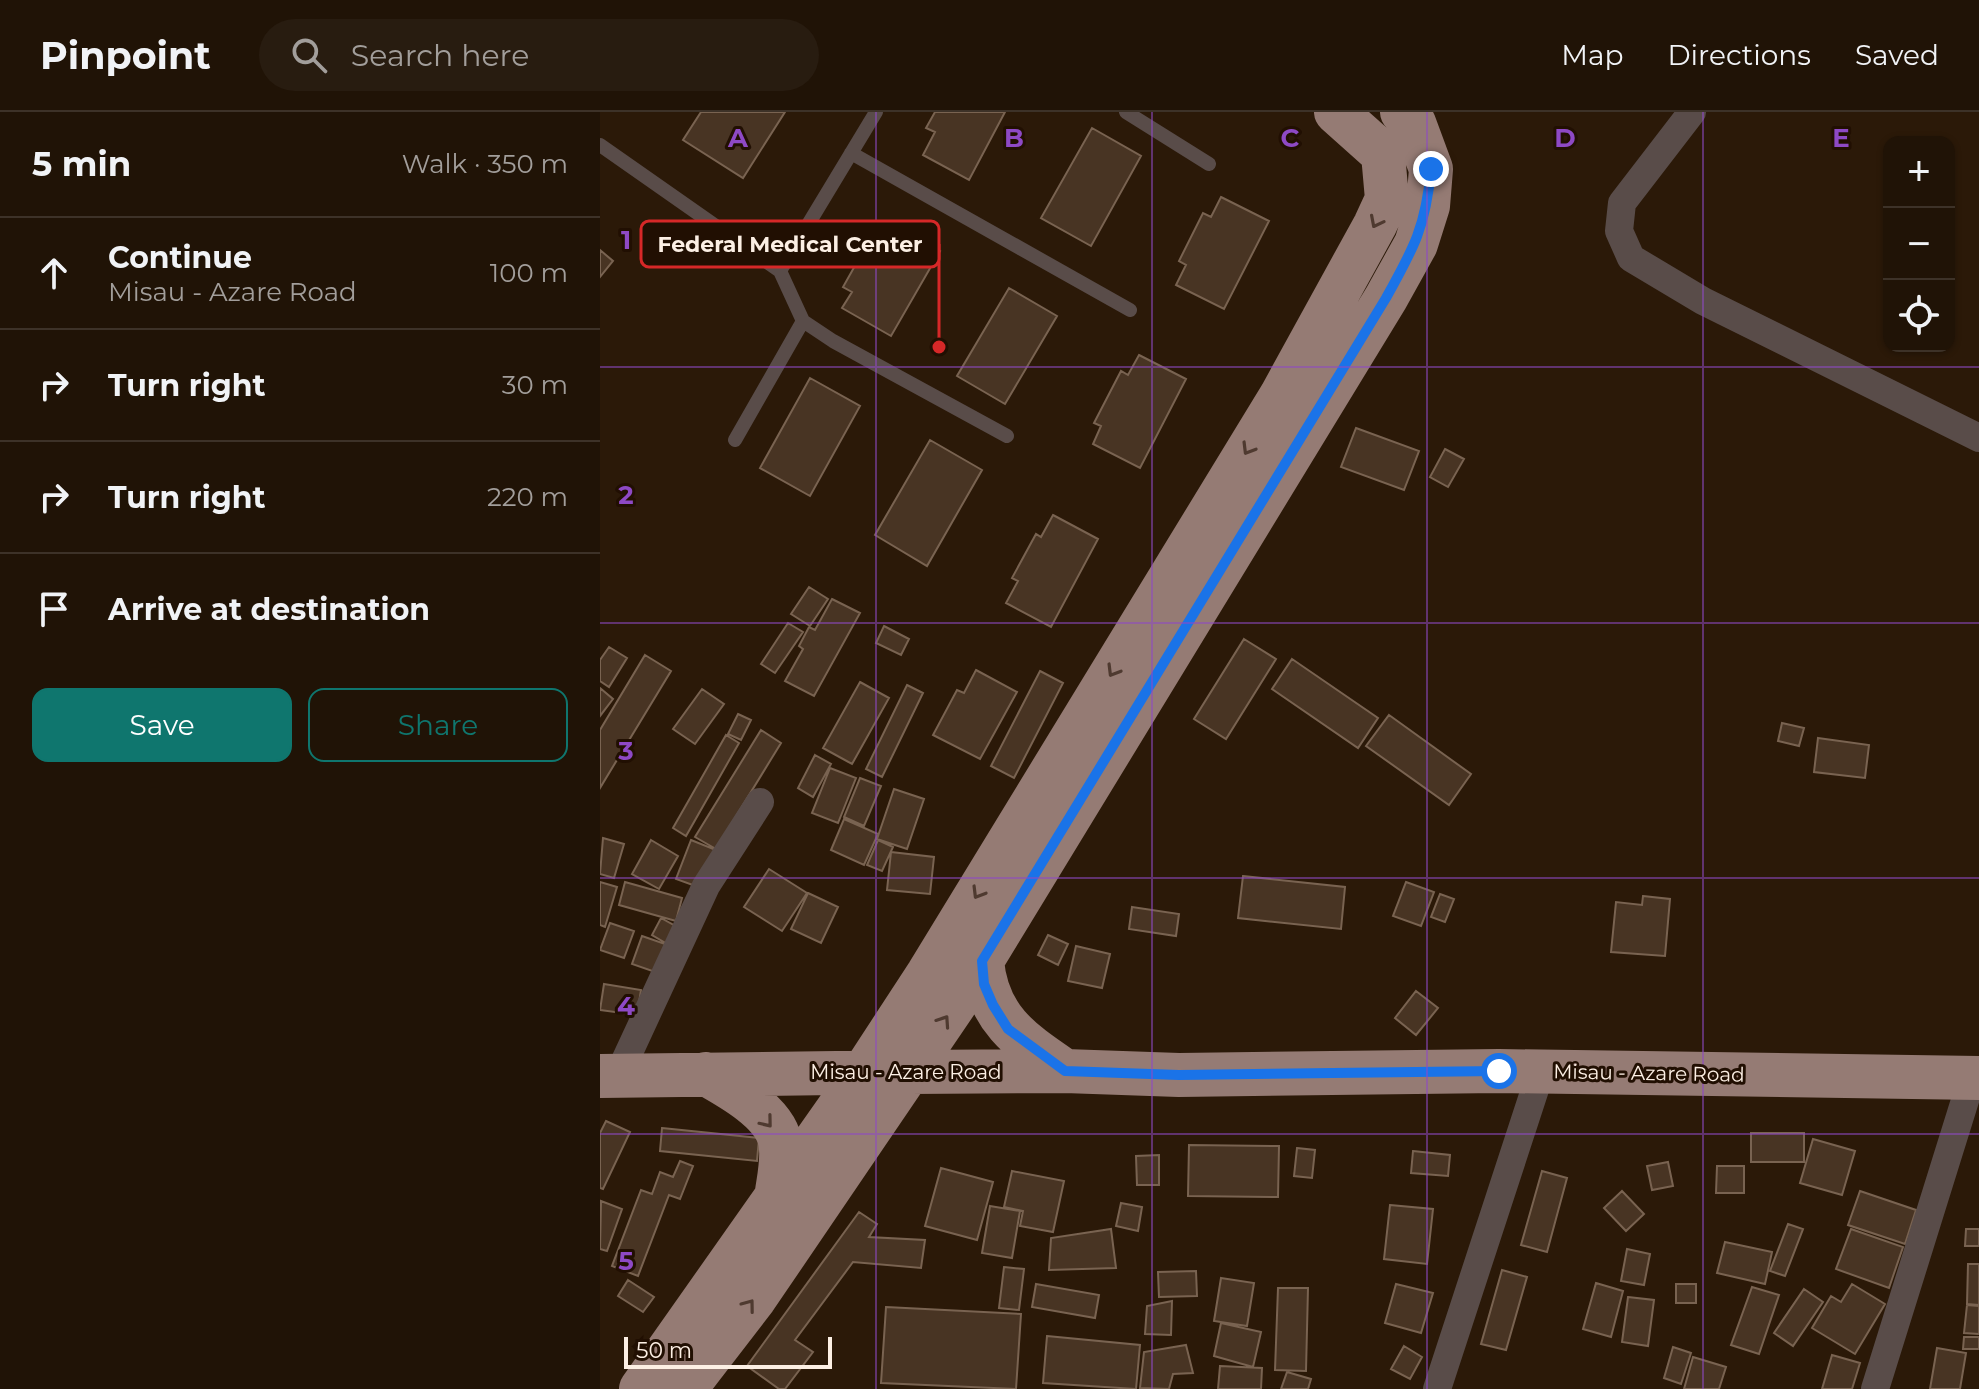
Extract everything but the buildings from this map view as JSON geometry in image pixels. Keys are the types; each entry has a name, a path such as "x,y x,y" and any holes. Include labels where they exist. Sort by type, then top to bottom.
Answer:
{"main road":[{"path":"1336,112 1383,154 1431,169"},
{"path":"685,1389 755,1298 982,961 1394,284 1416,244 1428,206 1431,169 1414,123 1402,112"},
{"path":"641,1389 864,1072 928,974 1281,396 1387,199 1383,154"},
{"path":"982,961 984,984 1008,1029 1065,1071"},
{"name":"Misau - Azare Road","path":"609,1076 864,1072 1065,1071 1179,1075 1541,1071 1976,1078"},
{"path":"706,1074 736,1091 772,1123 780,1141 781,1163 776,1199"}],"street":[{"path":"1692,112 1622,203 1619,231 1631,258 1703,301 1979,438"},
{"path":"609,1076 706,886 760,802"},
{"path":"1437,1389 1541,1071"},
{"path":"1875,1389 1976,1078"}],"lane":[{"path":"780,271 876,112"},
{"path":"1126,112 1209,164"},
{"path":"600,145 780,271 803,321 833,341 1007,436"},
{"path":"851,153 1130,310"},
{"path":"735,440 803,321"}],"place":[{"name":"Federal Medical Center","path":"939,347"}],"route":[{"path":"1431,169 1428,206 1416,244 1386,298 982,961 984,984 1008,1029 1065,1071 1179,1075 1499,1071"}]}
